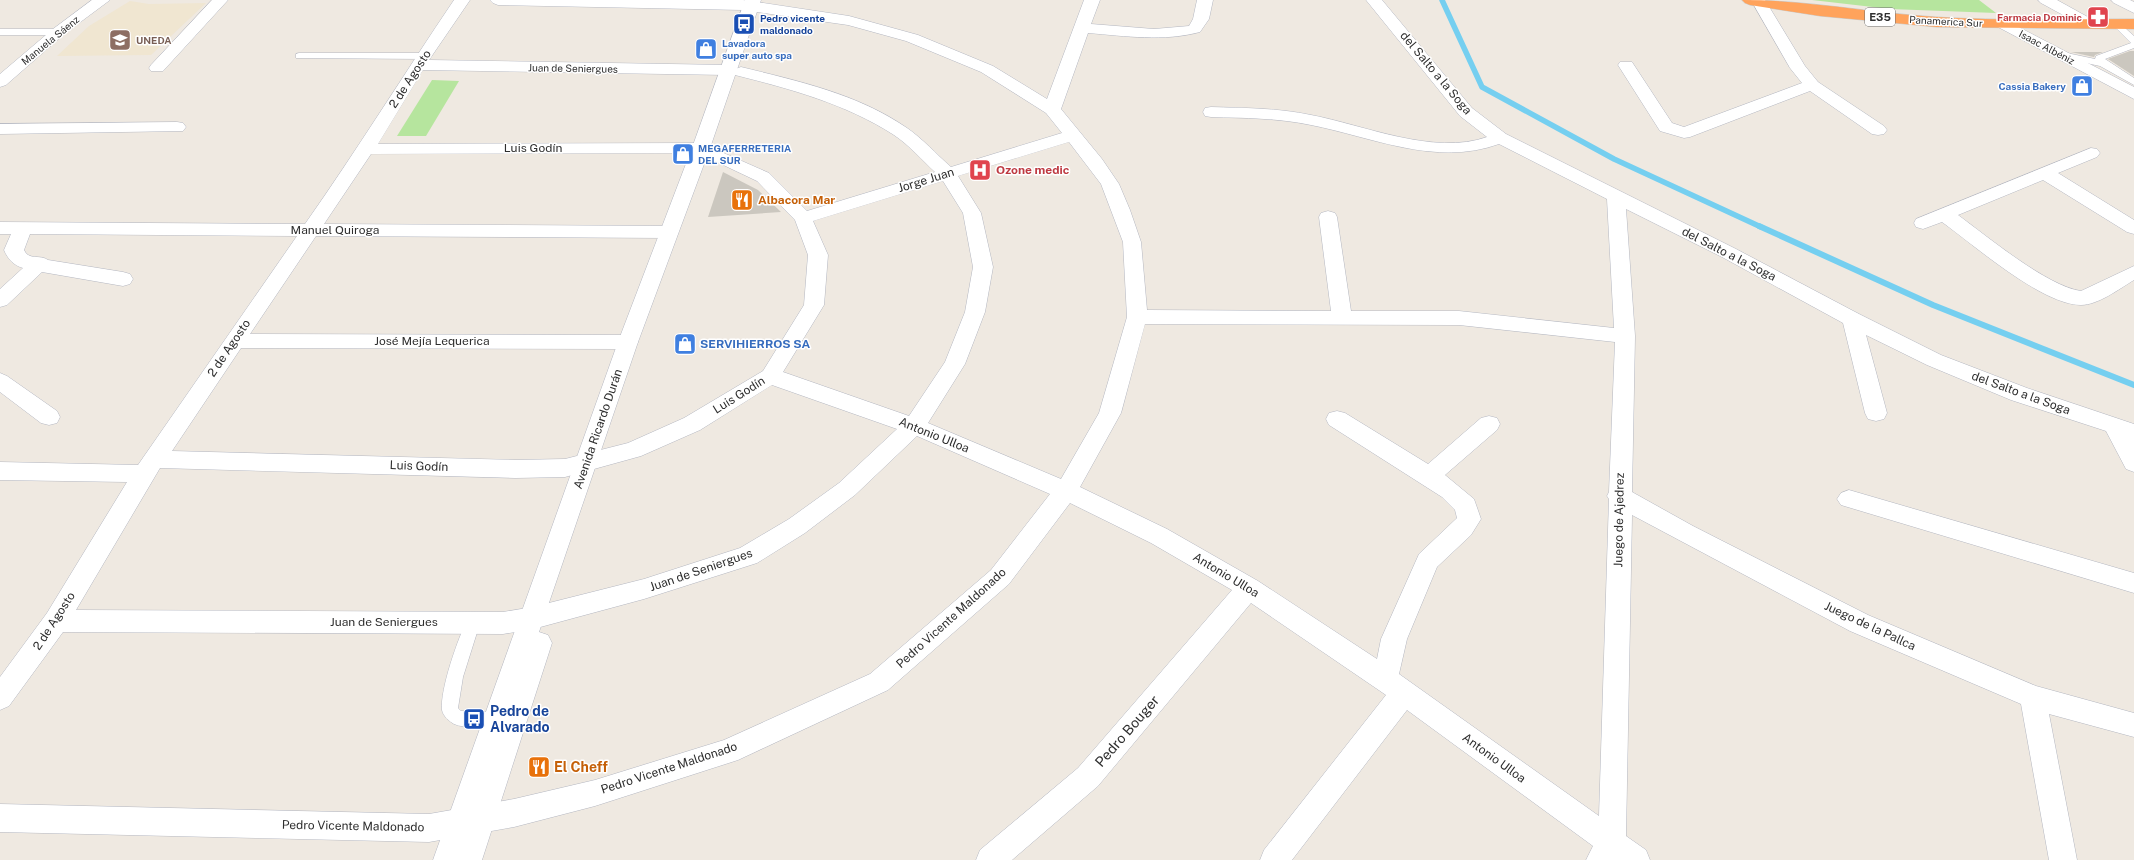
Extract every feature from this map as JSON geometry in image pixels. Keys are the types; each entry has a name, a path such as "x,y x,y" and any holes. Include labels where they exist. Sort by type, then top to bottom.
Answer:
{"highway":[{"name":"Panamerica Sur","path":"1754,1 1883,17 2003,24 2134,24"}],"street":[{"name":"Manuela Sáenz","path":"0,82 58,32 102,0"},
{"path":"157,68 220,0"},
{"name":"2 de Agosto","path":"0,698 56,621 149,467 366,150 422,60 462,0"},
{"name":"Pedro Vicente Maldonado","path":"0,818 429,828 471,822 595,793 728,750 879,682 1000,577 1066,491 1110,413 1137,317 1132,242 1121,210 1110,184 1052,109 987,69 912,38 849,21 759,3 498,0"},
{"path":"1052,109 1092,0"},
{"path":"1082,28 1167,33 1184,32 1195,29 1201,19 1205,0"},
{"name":"del Salto a la Soga","path":"1374,0 1466,112 1500,138 1729,253 1852,319 1934,360 2019,394 2125,430"},
{"path":"2046,0 2090,24"},
{"path":"2120,0 2134,8"},
{"path":"1754,1 1798,68 1812,85 1878,130"},
{"name":"Avenida Ricardo Durán","path":"584,463 707,151 759,3"},
{"name":"Isaac Albéniz","path":"2003,24 2134,94"},
{"name":"Juan de Seniergues","path":"56,621 503,623 541,616 644,589 748,556 797,526 847,489 914,426 955,364 975,312 983,267 972,213 947,173 901,132 852,105 794,85 734,71 422,60"},
{"path":"1626,65 1666,127 1684,133 1812,85"},
{"path":"1211,112 1262,113 1310,119 1417,145 1444,147 1477,145 1500,138"},
{"path":"0,130 177,127"},
{"name":"Jorge Juan","path":"803,218 1073,135"},
{"name":"Luis Godín","path":"0,471 149,467 516,469 584,463 633,450 692,424 770,376 814,305 818,256 803,218 763,177 707,151 366,150"},
{"name":"Avenida Ricardo Durán","path":"447,860 471,822 541,616 584,463 669,232 707,151"},
{"path":"1923,223 2091,153"},
{"path":"2045,172 2134,228"},
{"name":"Juego de Ajedrez","path":"1606,851 1624,336 1616,197"},
{"path":"1945,215 2047,287 2071,297 2082,298 2134,272"},
{"path":"1328,217 1342,318"},
{"name":"Manuel Quiroga","path":"0,228 669,232"},
{"path":"23,228 15,244 15,253 17,257 27,263 40,263 123,279"},
{"path":"0,300 40,263"},
{"path":"1137,317 1459,318 1624,336"},
{"path":"1852,319 1876,413"},
{"name":"José Mejía Lequerica","path":"235,340 628,342"},
{"name":"Antonio Ulloa","path":"770,376 914,426 1066,491 1159,536 1249,588 1395,686 1606,851 1636,860"},
{"path":"0,381 49,417"},
{"path":"1274,860 1395,686 1394,639 1428,561 1463,528 1469,519 1466,506 1450,490 1337,419"},
{"path":"1429,476 1489,424"},
{"path":"2125,430 2134,463"},
{"name":"Juego de la Pallca","path":"1619,496 1685,533 1859,623 2033,697 2134,725"},
{"path":"1849,499 2134,583"},
{"name":"Pedro Bouger","path":"990,860 1088,777 1249,588"},
{"name":"Avenida Ricardo Durán","path":"468,860 471,822 497,719 541,616"},
{"path":"2033,697 2063,860"}],"lane":[{"path":"2116,24 2134,41"},
{"path":"0,32 58,32"},
{"path":"2103,64 2099,58 2134,45"},
{"path":"2062,55 2103,64 2134,82"},
{"path":"299,56 422,60"},
{"path":"473,623 461,655 451,693 450,711 458,718 497,719"}],"shaded area":[{"name":"UNEDA","path":"130,1 149,4 206,3 151,55 57,56 89,26"}],"green space":[{"path":"1812,0 1979,0 1996,13 1890,9"},
{"path":"432,80 459,81 426,136 397,136"}],"building":[{"path":"2134,51 2134,76 2108,59"},
{"path":"2071,52 2103,52 2095,55 2094,57"},
{"path":"723,172 758,190 781,212 708,217"}],"waterway":[{"path":"1442,0 1482,87 1614,159 1761,227"},
{"path":"1759,226 1933,305 2134,385"}],"place":[{"name":"Farmacia Dominic","path":"2098,17"},
{"name":"Pedro vicente maldonado","path":"744,24"},
{"name":"UNEDA","path":"120,40"},
{"name":"Lavadora super auto spa","path":"706,49"},
{"name":"Cassia Bakery","path":"2082,86"},
{"name":"MEGAFERRETERIA DEL SUR","path":"683,154"},
{"name":"Ozone medic","path":"980,170"},
{"name":"Albacora Mar","path":"742,200"},
{"name":"SERVIHIERROS SA","path":"685,344"},
{"name":"Pedro de Alvarado","path":"474,719"},
{"name":"El Cheff","path":"539,767"}]}
